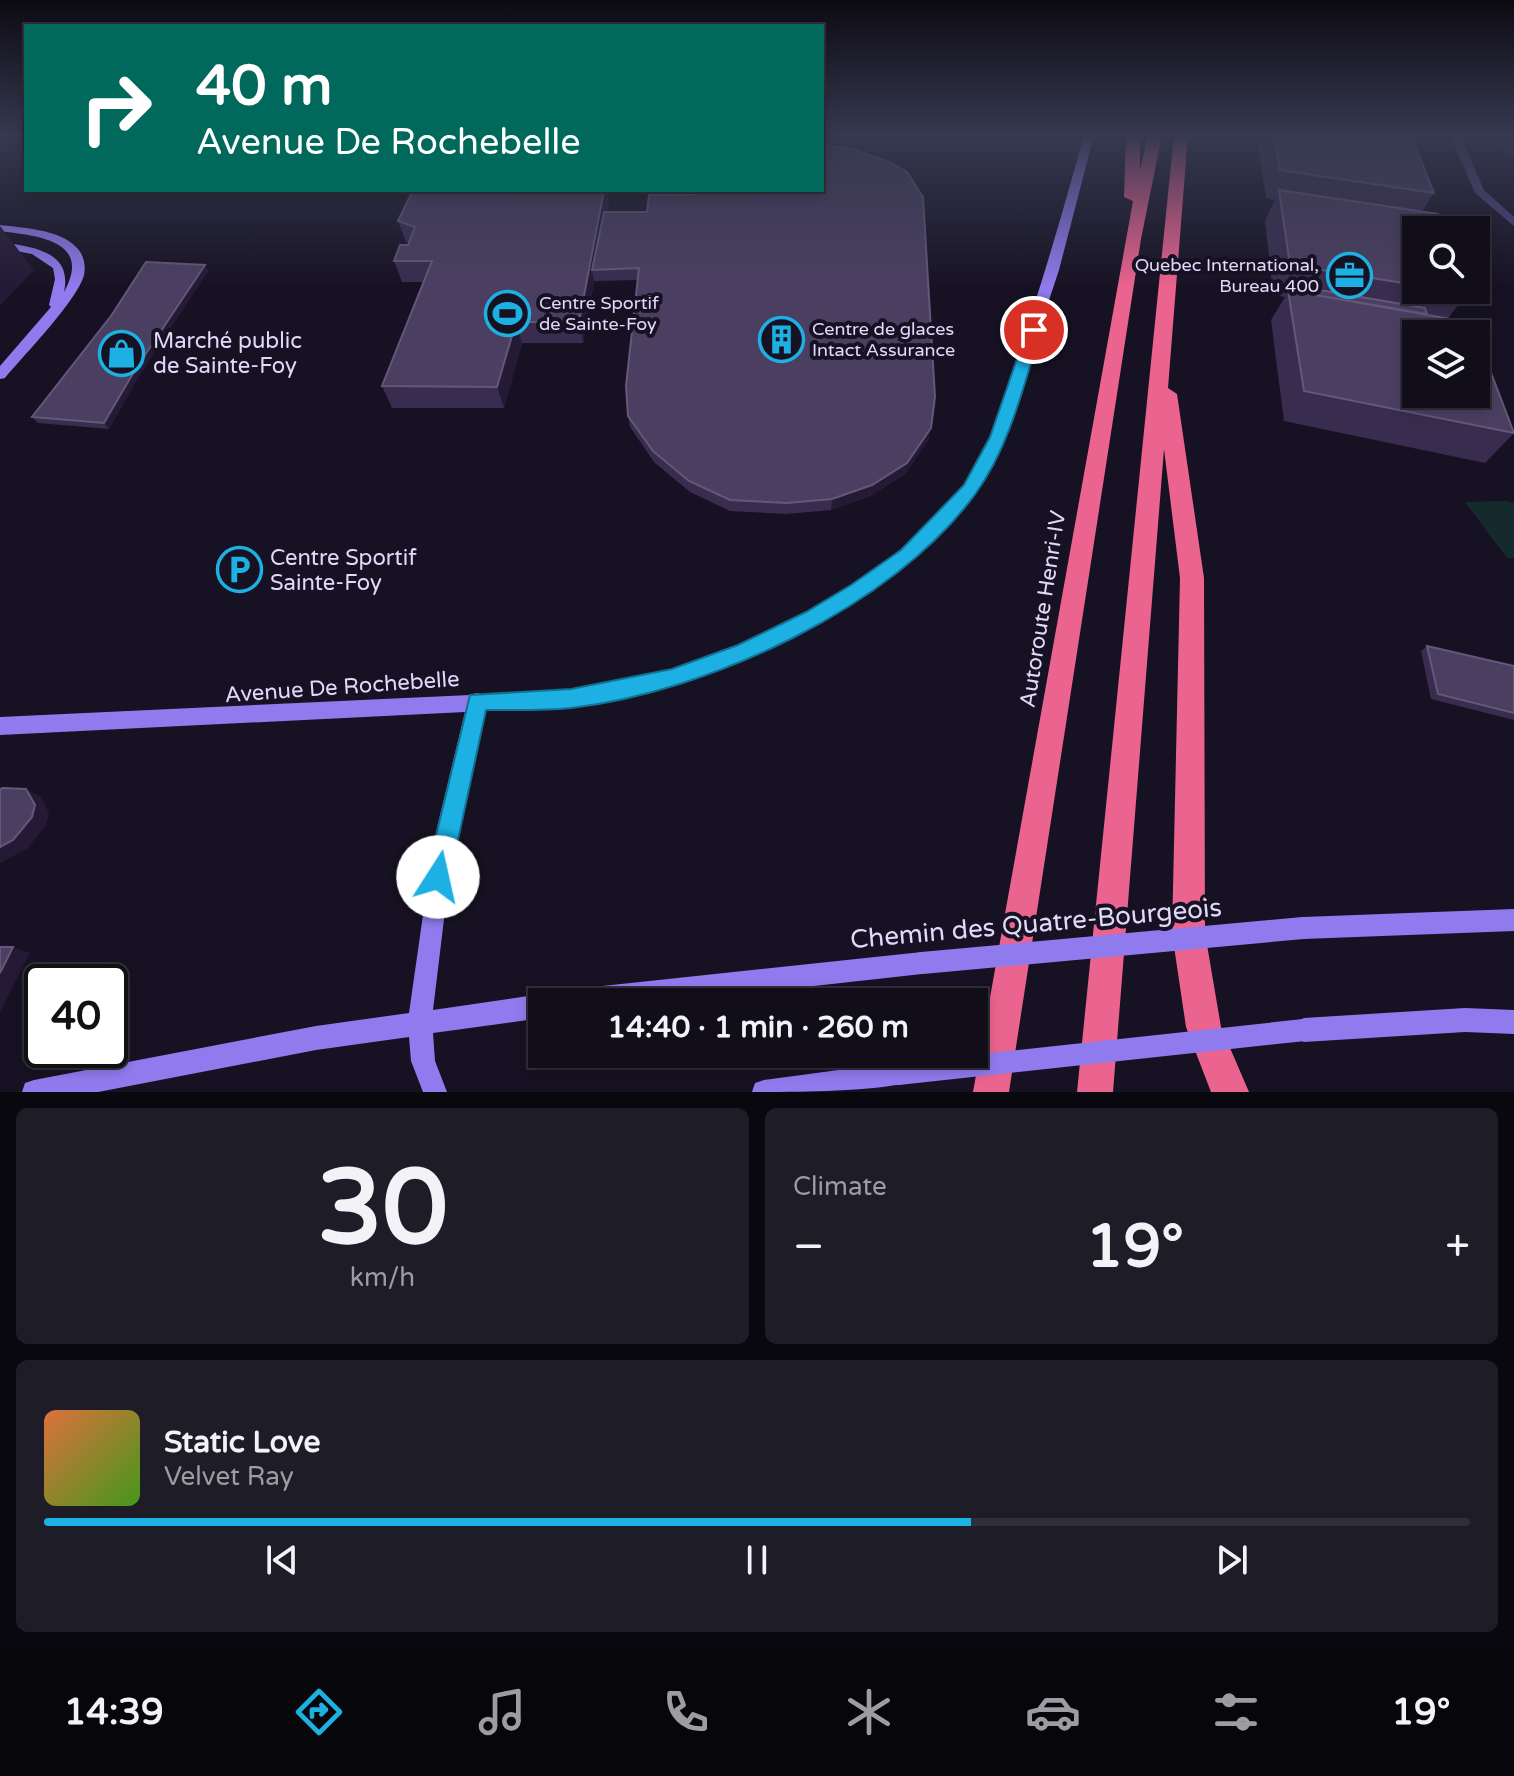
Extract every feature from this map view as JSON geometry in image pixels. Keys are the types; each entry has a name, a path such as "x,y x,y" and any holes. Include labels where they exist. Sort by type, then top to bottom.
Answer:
{"highway":[{"path":"1133,186 1133,239"},
{"name":"Autoroute Henri-IV","path":"991,1092 1144,186"},
{"path":"1095,1092 1177,186"},
{"path":"1162,352 1192,578 1189,959 1201,1013 1220,1073 1231,1092"}],"street":[{"name":"Avenue De Rochebelle","path":"0,726 287,715 477,701 571,699 672,678 745,651 813,618 907,555 970,489 991,454 1053,270 1075,186"},
{"path":"1477,186 1514,223"},
{"path":"0,228 42,234 76,251 81,262 79,277 0,375"},
{"path":"0,245 35,251 58,266 61,279 53,311"},
{"path":"435,1092 423,1061 420,1023 443,845 477,701"},
{"name":"Chemin des Quatre-Bourgeois","path":"693,988 922,963 1303,928 1514,920"},
{"path":"34,1092 316,1038 528,1008"},
{"path":"764,1092 898,1074 1304,1030 1465,1020 1514,1022"}],"green space":[{"path":"1465,502 1514,503 1514,558 1507,558"}],"building":[{"name":"Centre de glaces Intact Assurance","path":"824,186 916,186 923,197 935,397 931,428 907,463 872,485 832,499 787,503 730,500 689,481 653,451 628,416 626,386 639,268 592,270 604,212 647,212 649,195 824,192"},
{"path":"1387,186 1431,186 1434,193"},
{"path":"1279,190 1439,216 1402,216 1402,283 1290,265"},
{"name":"Centre Sportif de Sainte-Foy","path":"412,192 604,192 579,322 516,322 497,387 382,386 432,261 394,261 400,245 408,245 415,227 398,221"},
{"name":"Marché public de Sainte-Foy","path":"146,262 205,265 135,370 104,423 32,417 111,316"},
{"path":"1302,287 1425,308 1427,314 1303,293"},
{"path":"1288,290 1455,320 1402,320 1402,408 1490,408 1490,370 1514,433 1304,391"},
{"path":"1427,646 1514,666 1514,713 1438,694"},
{"path":"0,789 26,789 35,805 32,817 13,840 0,847"},
{"path":"0,947 13,947 0,973"}],"place":[{"name":"Quebec International, Bureau 400","path":"1350,275"},
{"name":"Centre Sportif de Sainte-Foy","path":"508,313"},
{"name":"Centre de glaces Intact Assurance","path":"781,339"},
{"name":"Marché public de Sainte-Foy","path":"122,353"},
{"name":"Centre Sportif Sainte-Foy","path":"239,570"}],"route":[{"path":"438,877 477,701 571,699 672,678 745,651 813,618 858,590 907,555 970,489 998,437 1034,330"}]}
